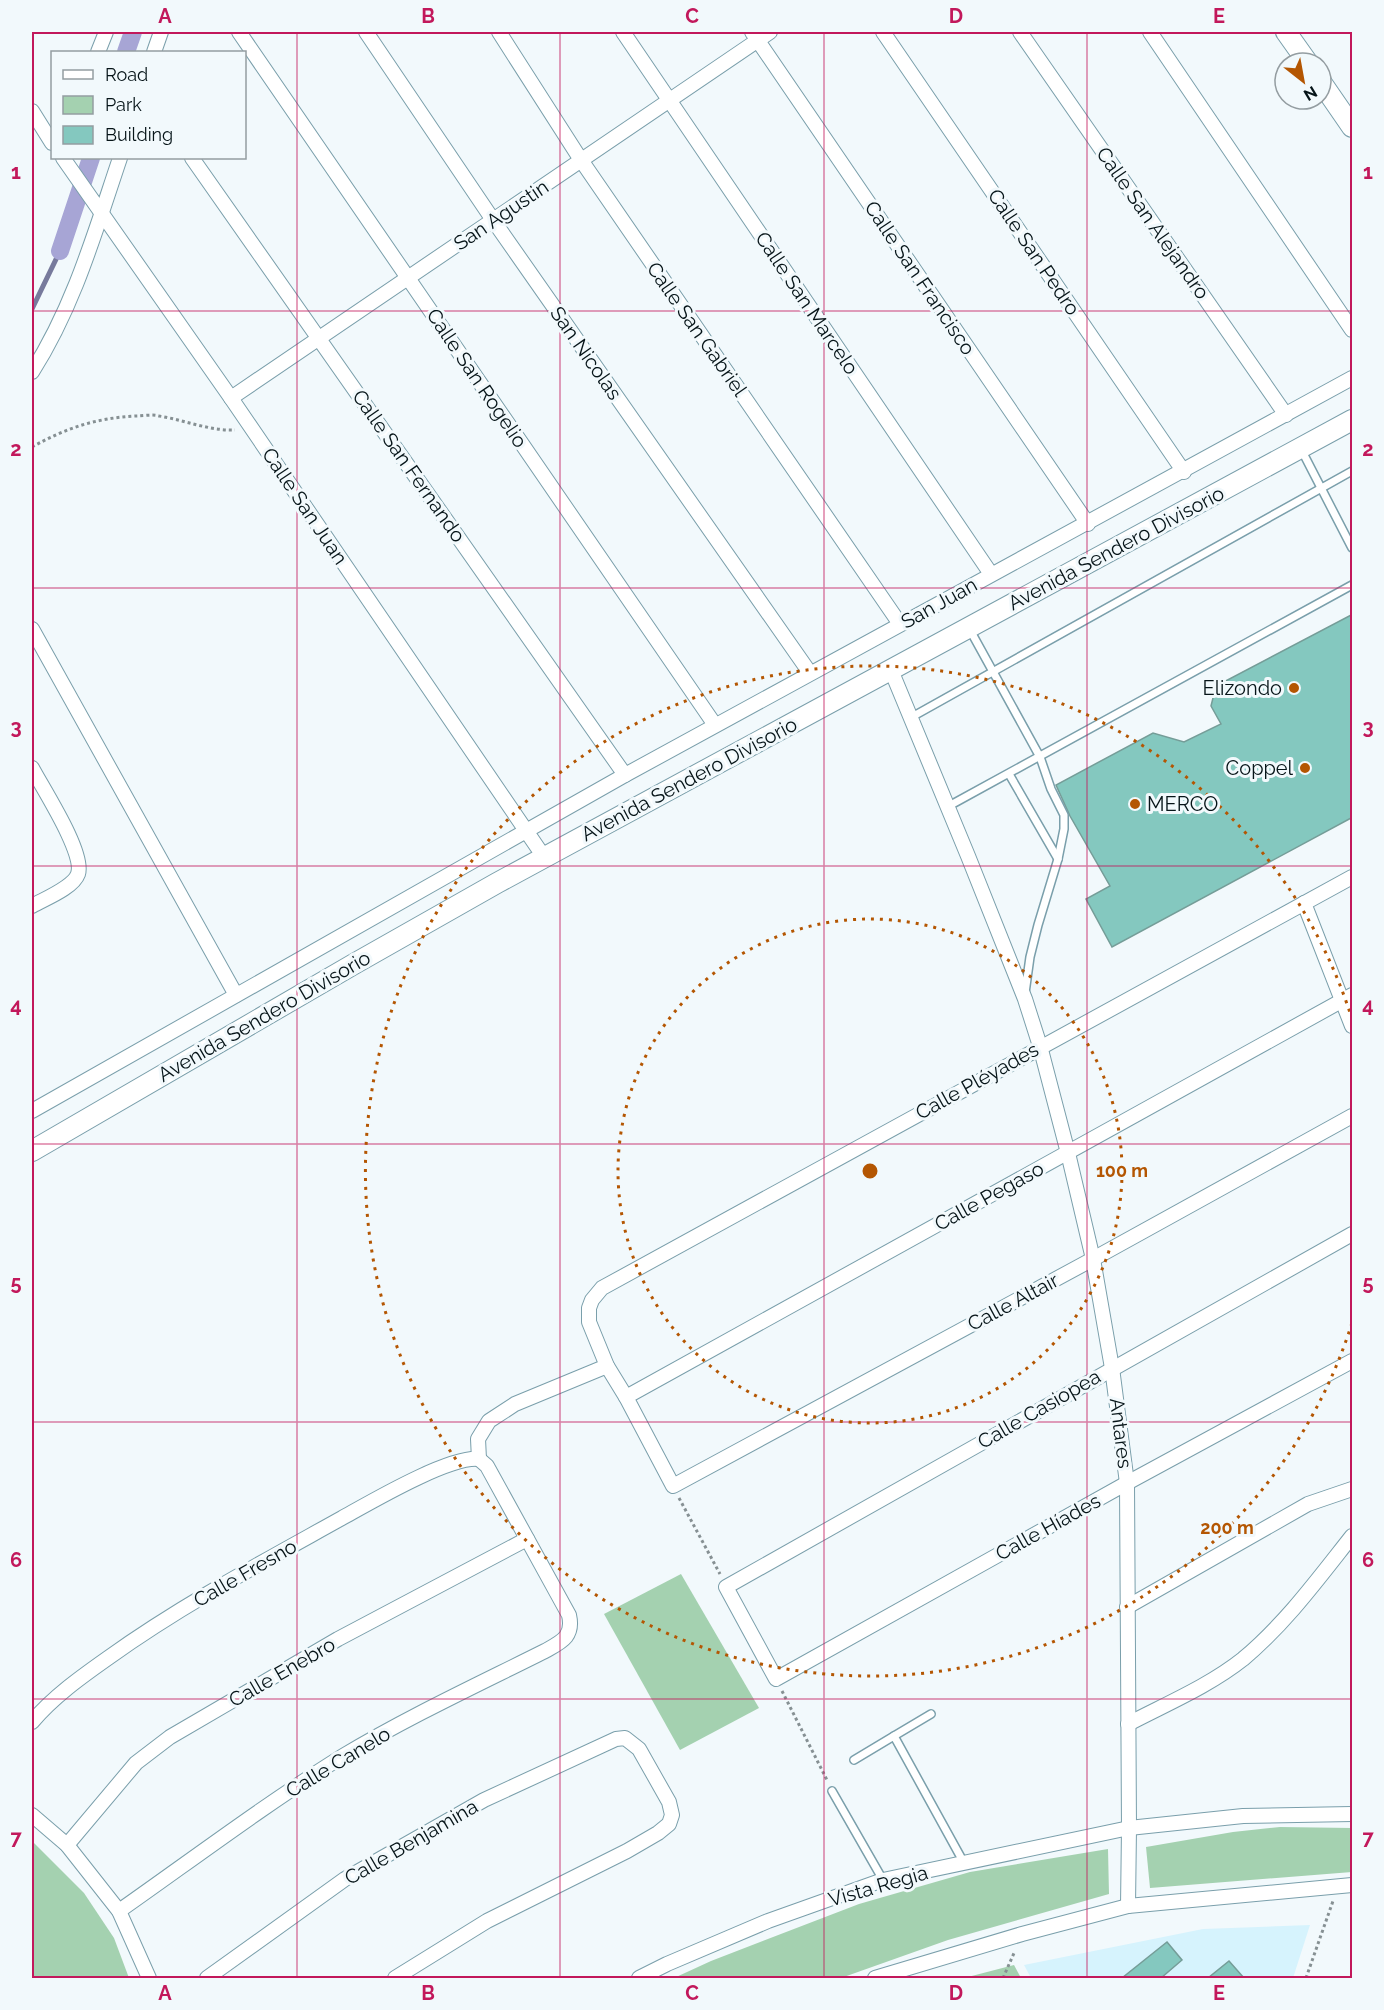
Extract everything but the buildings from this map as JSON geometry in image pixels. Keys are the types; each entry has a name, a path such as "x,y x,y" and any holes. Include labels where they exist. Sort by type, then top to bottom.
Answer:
{"street":[{"path":"98,51 106,32"},
{"path":"154,51 161,32"},
{"name":"Calle San Rogelio","path":"239,32 715,725"},
{"name":"San Nicolas","path":"366,32 493,220 810,673"},
{"name":"Calle San Marcelo","path":"622,32 991,574"},
{"name":"San Agustin","path":"231,398 669,100 755,36 771,32"},
{"name":"Calle San Pedro","path":"884,32 1184,472"},
{"name":"Calle San Alejandro","path":"1020,32 1286,415"},
{"path":"1150,32 1353,330"},
{"path":"1286,32 1299,51"},
{"name":"Calle San Gabriel","path":"506,34 581,160 900,624"},
{"name":"Calle San Francisco","path":"755,36 1088,524"},
{"path":"1333,99 1353,127"},
{"path":"32,111 51,141"},
{"path":"32,372 68,306 120,159"},
{"name":"Calle San Fernando","path":"193,159 625,775"},
{"name":"Calle San Juan","path":"65,161 231,398 544,857"},
{"name":"San Juan","path":"526,830 1353,378"},
{"name":"Avenida Sendero Divisorio","path":"32,1151 354,963 544,857 1353,420"},
{"path":"32,629 236,995"},
{"name":"Antares","path":"891,670 1025,999 1040,1046 1068,1153 1093,1260 1112,1368 1127,1483 1129,1828"},
{"path":"32,906 68,886 78,875 78,860 71,839 33,776"},
{"name":"Avenida Sendero Divisorio","path":"32,1111 526,830"},
{"name":"Calle Pléyades","path":"607,1366 589,1322 588,1308 602,1288 1040,1046 1353,877"},
{"path":"1304,903 1348,998 1353,1026"},
{"name":"Calle Pegaso","path":"626,1397 1348,998"},
{"name":"Calle Altair","path":"673,1486 1093,1260 1353,1116"},
{"name":"Calle Casiopea","path":"726,1587 1353,1234"},
{"name":"Calle Híades","path":"776,1679 1127,1483 1353,1361"},
{"path":"527,1539 487,1466 479,1459 478,1438 489,1421 515,1404 607,1366 673,1486"},
{"name":"Calle Fresno","path":"32,1722 75,1682 140,1634 238,1575 396,1489 463,1459 479,1459"},
{"path":"1127,1607 1298,1510 1324,1498 1353,1489"},
{"path":"1128,1724 1211,1680 1242,1659 1270,1634 1300,1601 1353,1536"},
{"name":"Calle Canelo","path":"119,1911 299,1784 346,1755 404,1722 560,1642 571,1629 569,1615 527,1539"},
{"name":"Calle Enebro","path":"67,1845 136,1763 170,1737 338,1638 527,1539"},
{"path":"726,1587 776,1679"},
{"name":"Calle Benjamina","path":"207,1978 345,1879 419,1836 484,1800 616,1739 625,1738 632,1741 639,1749 669,1802 672,1815 669,1824 627,1851 487,1921 395,1978"},
{"name":"Vista Regia","path":"639,1978 768,1921 884,1880 1129,1828 1243,1816 1353,1814"},
{"path":"32,1815 67,1845 119,1911 149,1978"},
{"path":"1128,1906 1129,1828"},
{"path":"875,1978 1022,1934 1128,1906 1346,1885"}],"lane":[{"path":"1300,448 1353,548"},
{"path":"910,718 1353,471"},
{"path":"946,808 1353,585"},
{"path":"968,628 1040,757 1051,789 1064,815 1064,829 1058,859 1030,957 1025,999"},
{"path":"1009,774 1058,859"},
{"path":"854,1760 931,1714"},
{"path":"894,1736 964,1863"},
{"path":"832,1791 884,1880"}],"path":[{"path":"32,447 59,432 106,418 157,415 226,430 252,429"},
{"path":"673,1486 726,1587"},
{"path":"776,1679 832,1791"},
{"path":"1306,1978 1326,1917 1346,1885"},
{"path":"1003,1978 1022,1934"}],"shaded area":[{"path":"1310,1925 1293,1978 1031,1978 1024,1965 1203,1929"}],"green space":[{"path":"681,1574 759,1708 680,1750 604,1614"},
{"path":"1280,1827 1352,1828 1352,1872 1150,1888 1146,1847 1233,1832"},
{"path":"32,1841 84,1893 114,1938 129,1978 32,1978"},
{"path":"1108,1849 1109,1894 948,1940 841,1978 674,1978 711,1961 859,1904 970,1872"},
{"path":"1014,1965 1021,1978 964,1978"}],"waterway":[{"path":"126,51 133,32"},
{"path":"60,251 91,159"},
{"path":"32,309 60,251"}],"place":[{"name":"Elizondo","path":"1294,688"},
{"name":"Coppel","path":"1305,768"},
{"name":"MERCO","path":"1135,804"}]}
